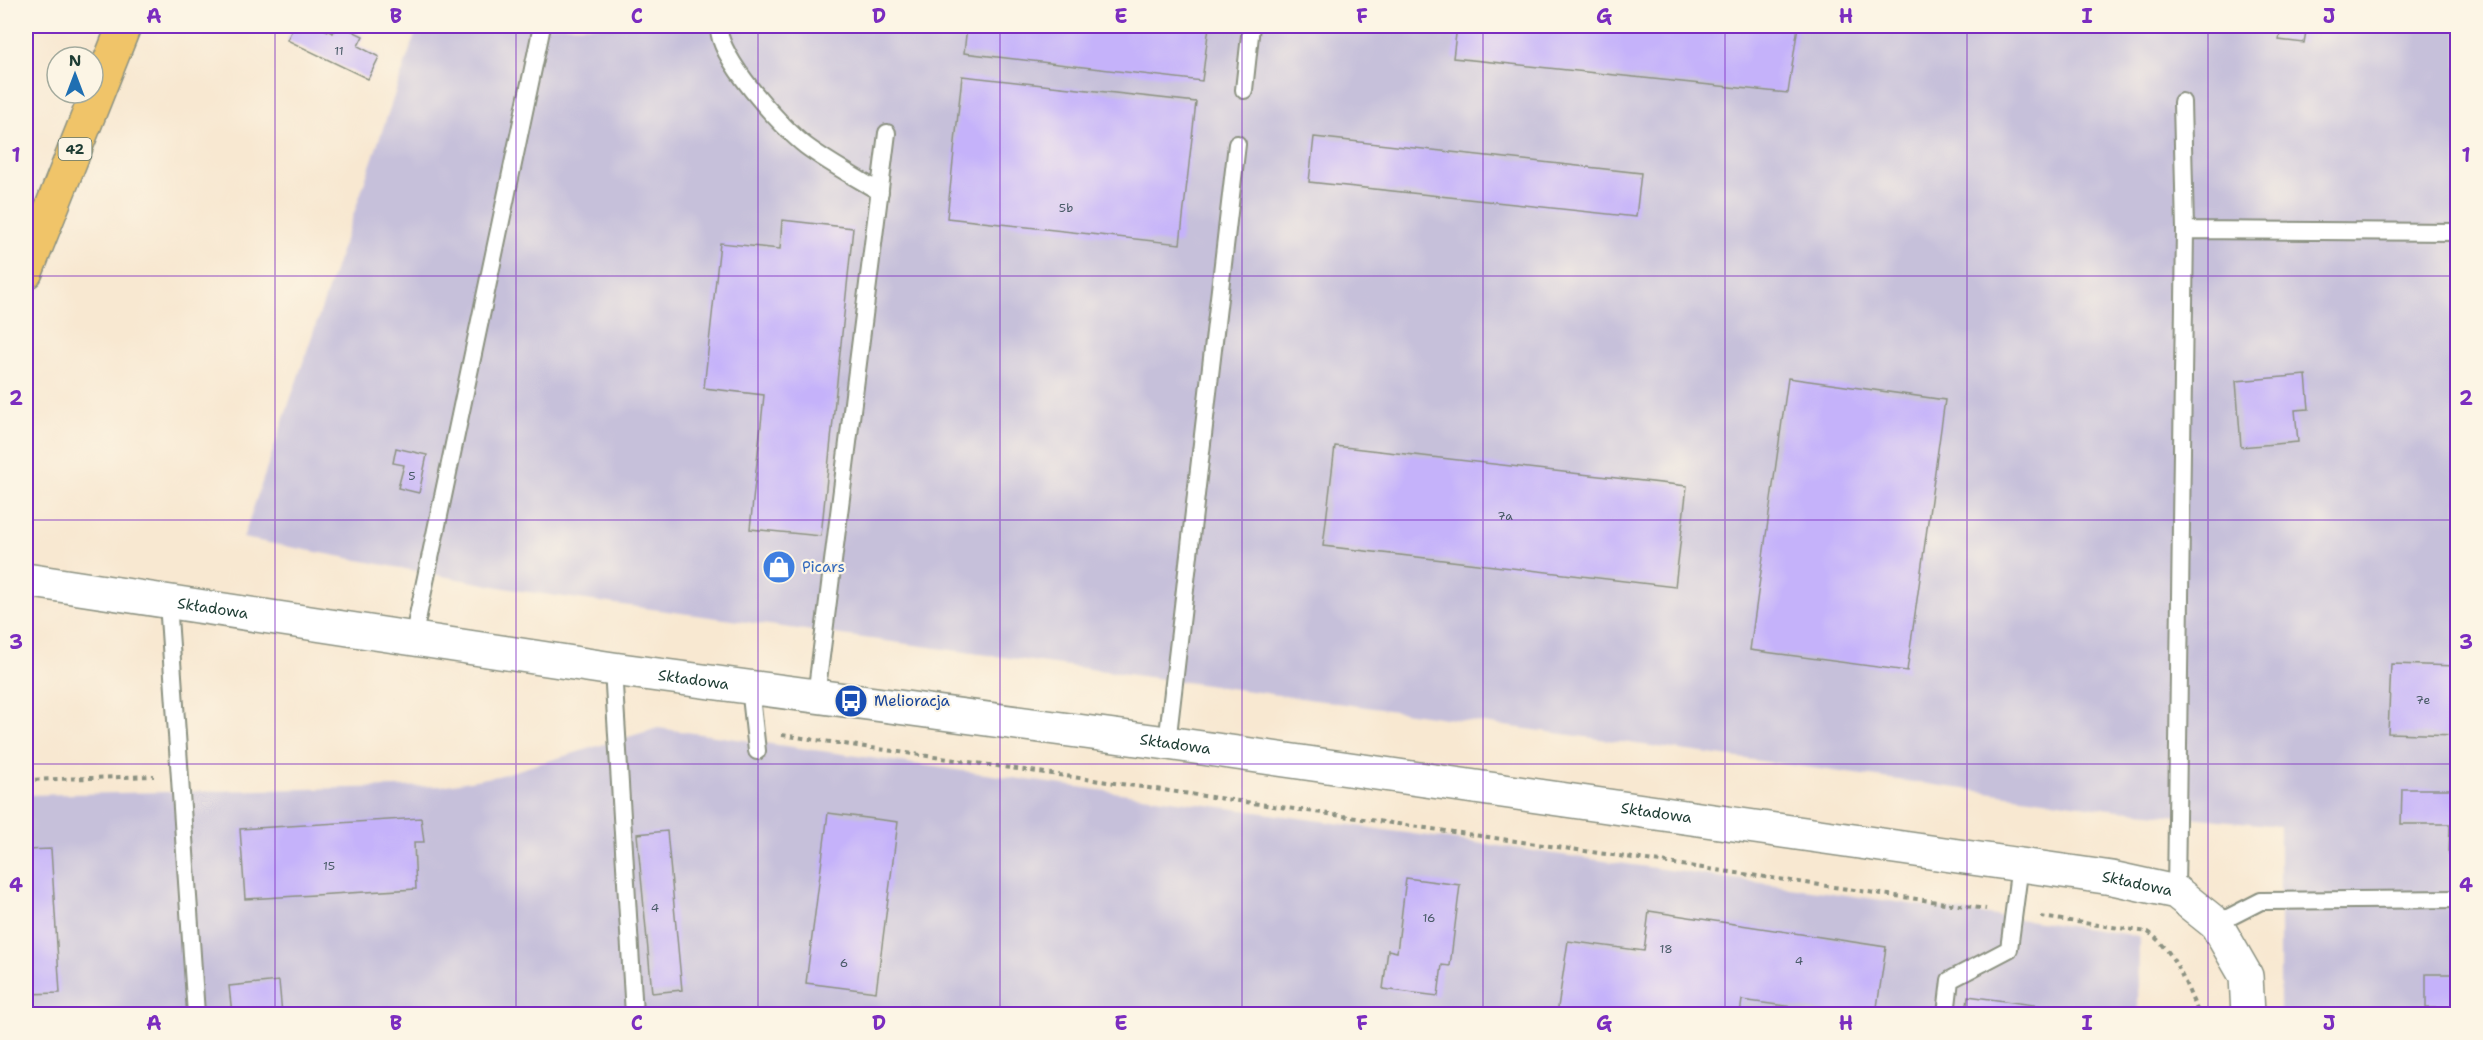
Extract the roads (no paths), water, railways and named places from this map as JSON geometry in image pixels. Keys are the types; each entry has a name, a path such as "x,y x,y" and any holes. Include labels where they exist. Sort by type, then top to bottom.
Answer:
{"main road":[{"name":"42","path":"26,272 124,26"}],"street":[{"name":"Składowa","path":"26,580 613,669 1167,743 2112,878 2176,891 2216,924 2246,976 2248,1014"}],"lane":[{"path":"413,639 542,26"},
{"path":"719,26 730,59 743,81 804,144 880,192"},
{"path":"1244,90 1251,26"},
{"path":"2176,891 2185,230 2182,102"},
{"path":"816,696 887,133"},
{"path":"1167,743 1237,144"},
{"path":"2185,230 2457,232"},
{"path":"168,602 196,1014"},
{"path":"613,669 634,1014"},
{"path":"750,687 757,751"},
{"path":"1946,1014 1950,980 2009,949 2020,865"},
{"path":"2216,924 2261,902 2457,899"}],"place":[{"name":"Picars","path":"779,567"},
{"name":"Melioracja","path":"851,701"}]}
